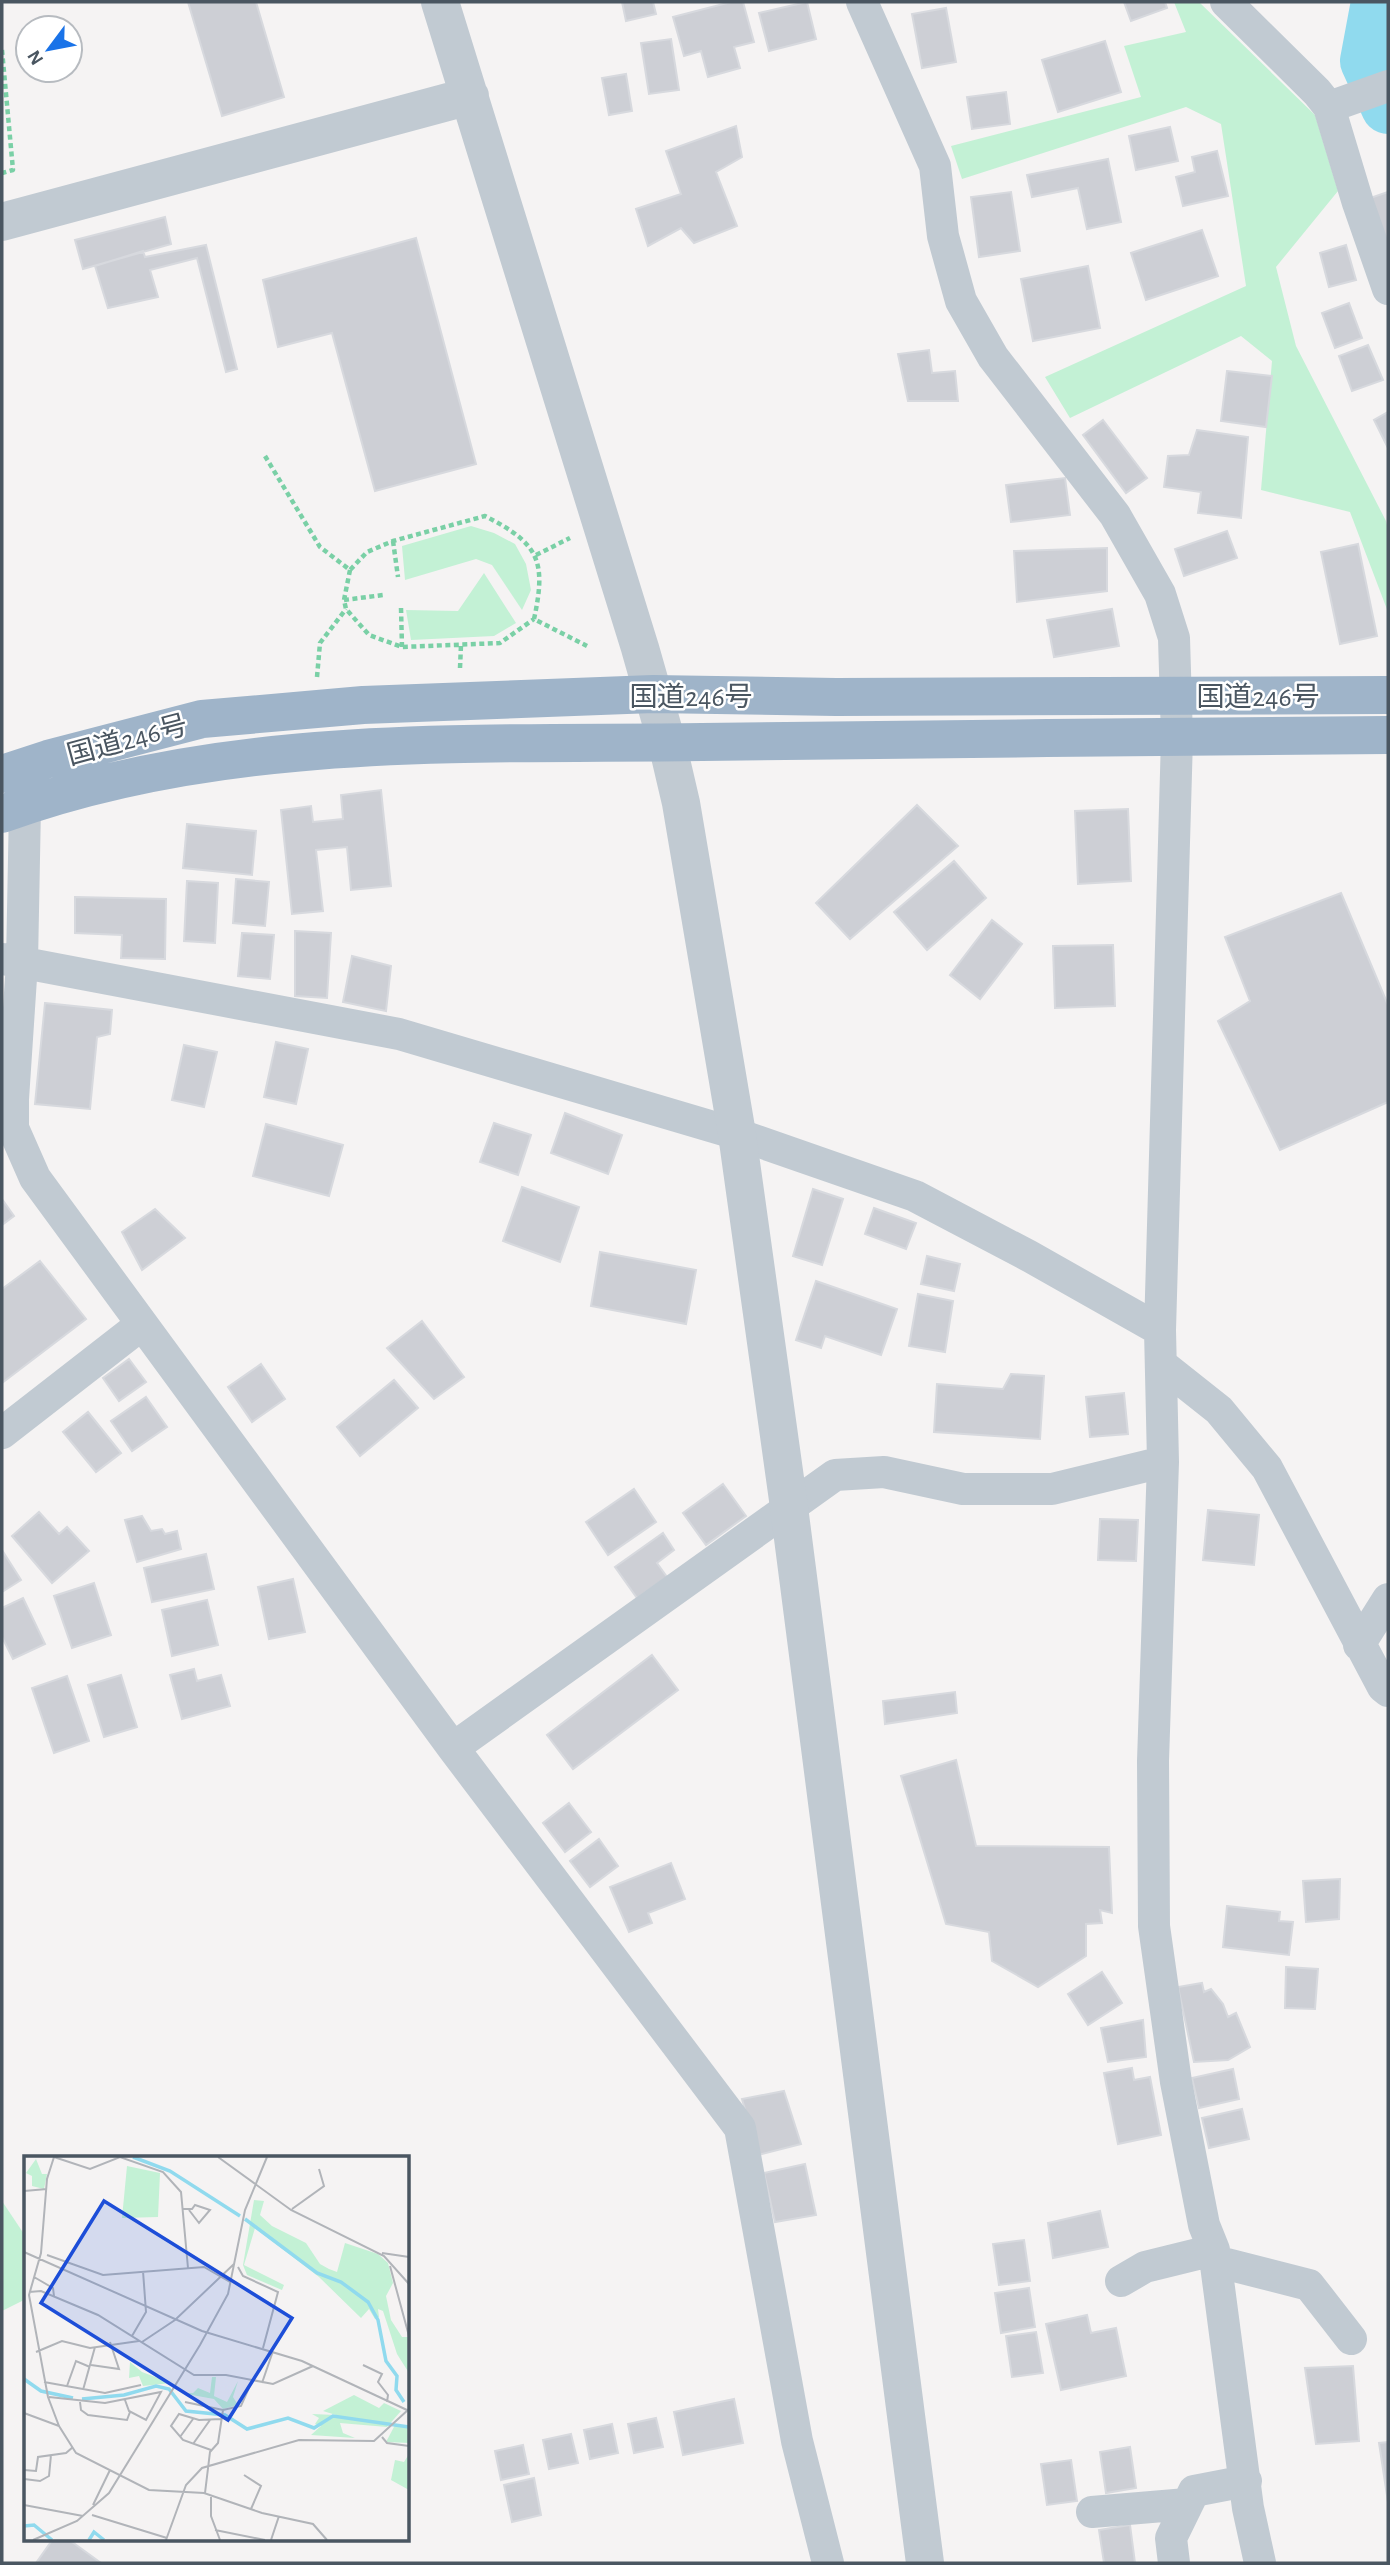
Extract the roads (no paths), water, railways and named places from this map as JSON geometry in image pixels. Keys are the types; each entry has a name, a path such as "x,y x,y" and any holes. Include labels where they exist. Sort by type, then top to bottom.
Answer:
{"highway":[{"name":"国道246号","path":"2,775 202,719 363,705 653,694 836,697 1382,695"},
{"name":"国道246号","path":"13,810 149,773 238,759 378,746 1376,735"}],"street":[{"path":"440,2 653,694 681,803 737,1134 789,1507 925,2563"},
{"path":"862,2 935,166 943,236 961,300 993,357 1115,515 1160,594 1174,638 1177,738 1160,1330 1163,1462 1153,1761 1153,1926 1176,2082 1204,2225 1215,2256 1248,2508 1260,2563"},
{"path":"1226,2 1317,92 1334,105 1357,203 1388,289"},
{"path":"1334,105 1388,86"},
{"path":"2,222 470,96"},
{"path":"13,810 13,1128 35,1178 453,1748 740,2128 797,2441 828,2563"},
{"path":"12,961 399,1034 737,1134 915,1196 1160,1330"},
{"path":"2,1433 141,1325"},
{"path":"1161,1364 1219,1410 1267,1468 1359,1645 1388,1691"},
{"path":"453,1748 835,1475 884,1472 963,1489 1052,1489 1163,1462"},
{"path":"1359,1645 1388,1599"},
{"path":"1121,2281 1145,2267 1215,2256 1309,2285 1351,2339"},
{"path":"1174,2563 1171,2538 1194,2491 1246,2481"},
{"path":"1092,2512 1187,2504"}],"waterway":[{"path":"1378,2 1367,61 1388,107"}]}
